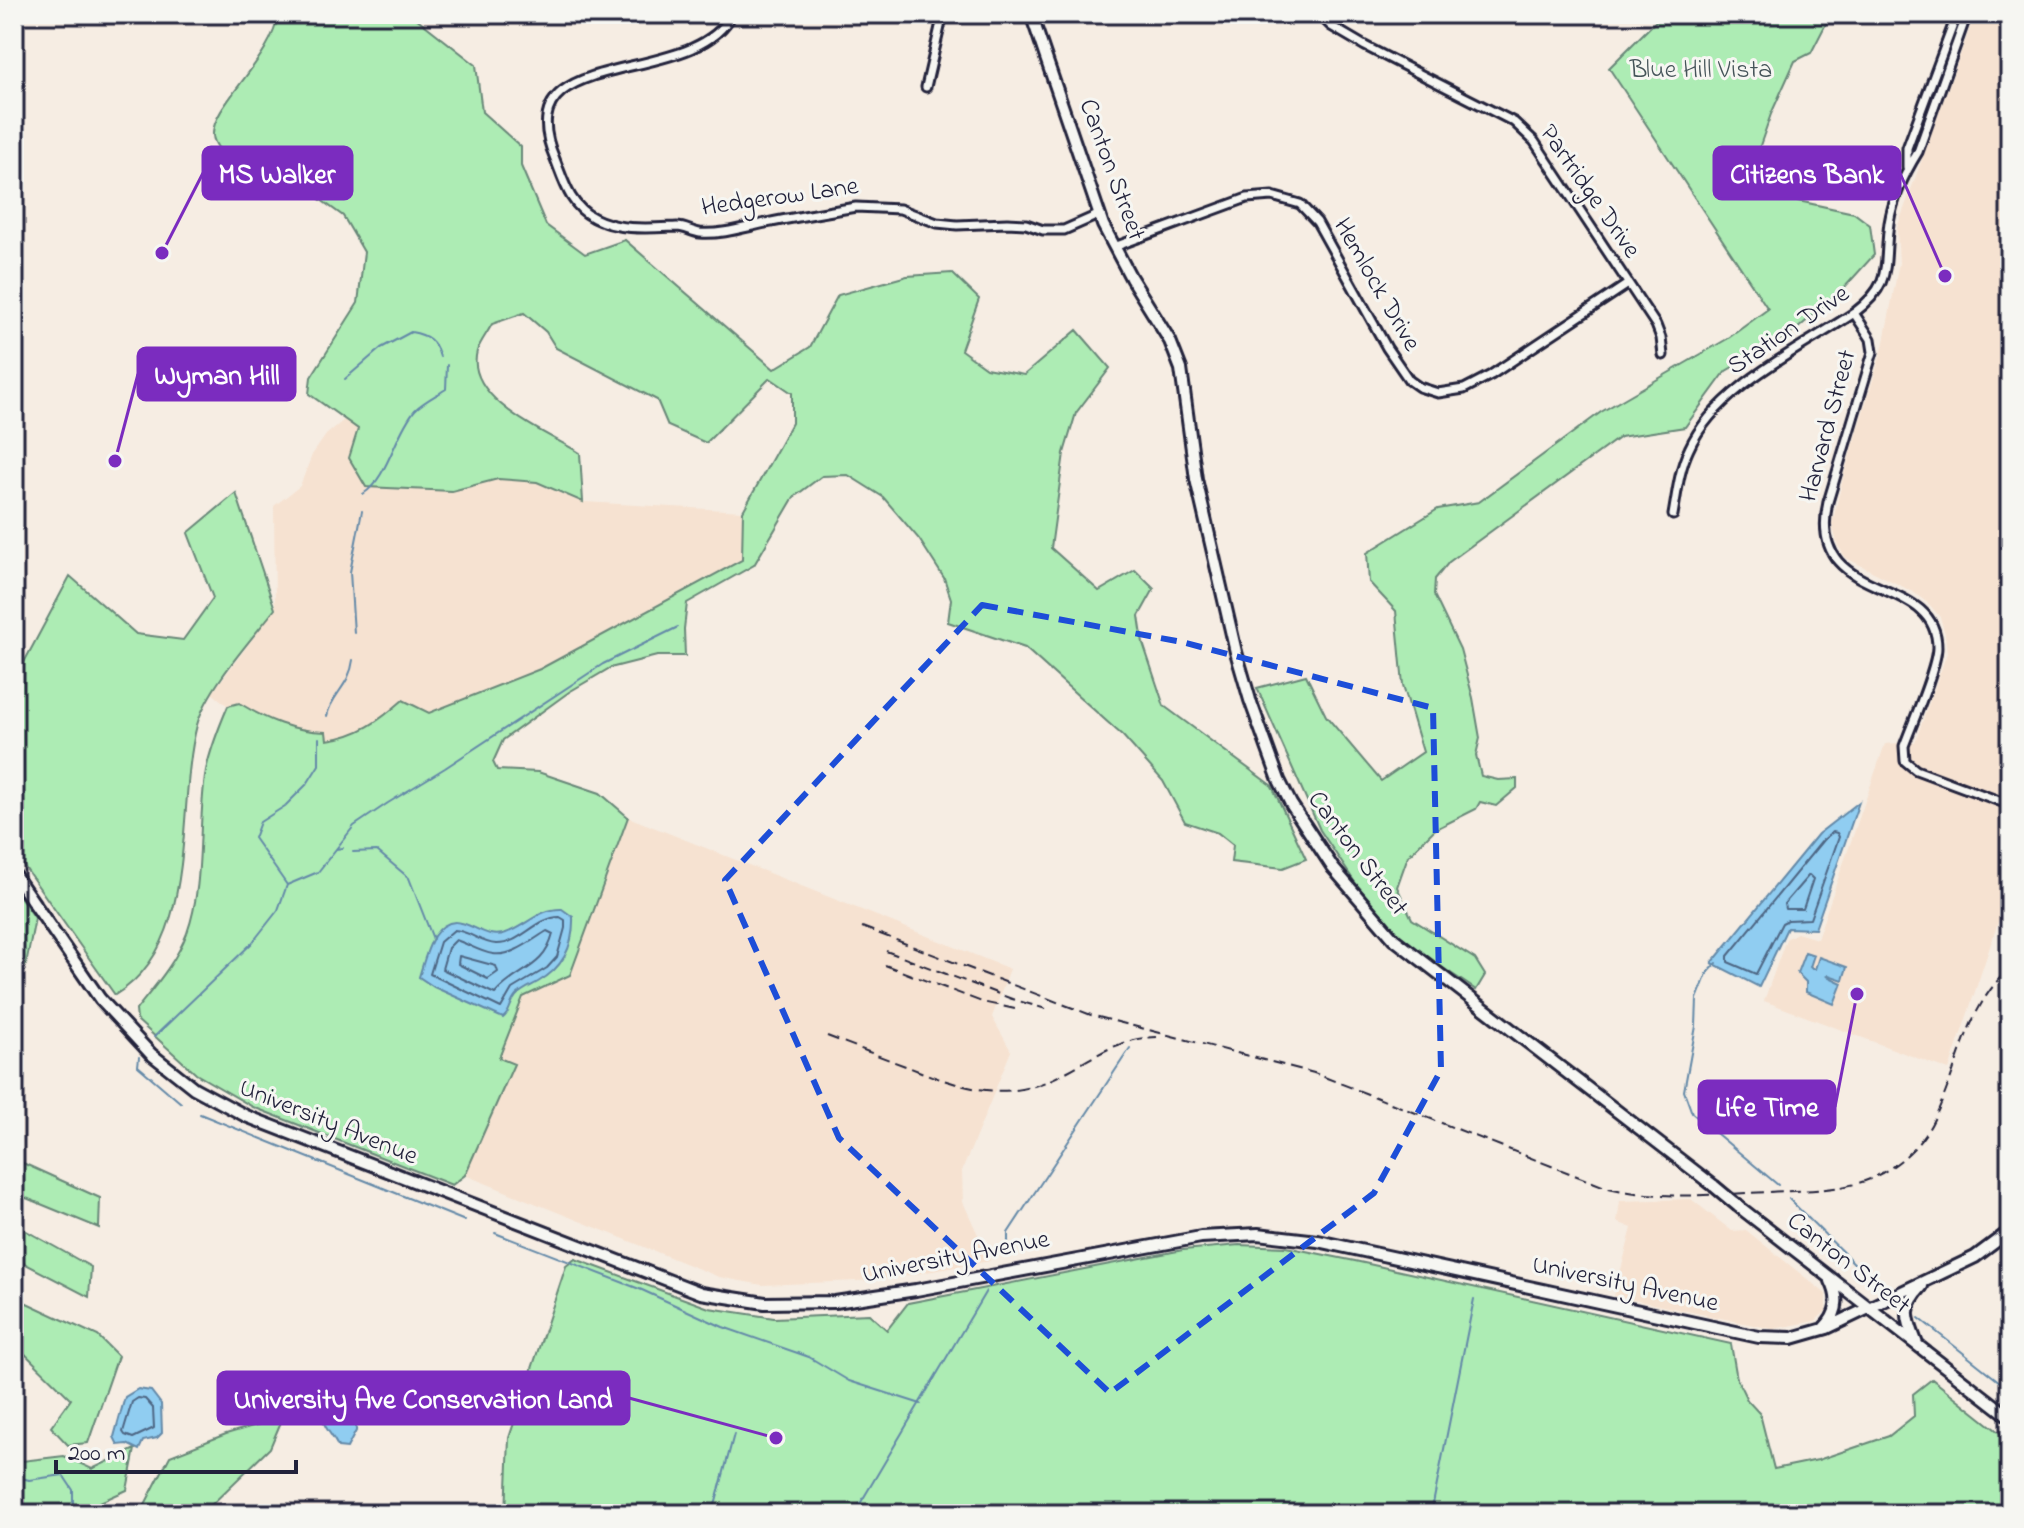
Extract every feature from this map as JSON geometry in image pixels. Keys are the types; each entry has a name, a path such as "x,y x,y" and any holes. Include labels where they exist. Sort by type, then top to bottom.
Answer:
{"main road":[{"name":"Canton Street","path":"1031,14 1098,215 1170,341 1181,369 1196,479 1250,700 1279,780 1303,825 1333,868 1394,939 2010,1417"},
{"name":"University Avenue","path":"14,874 100,999 151,1054 194,1088 246,1116 701,1293 794,1305 847,1301 1184,1240 1258,1234 1318,1241 1759,1337 1792,1338 1819,1331 1975,1257 2010,1231"},
{"path":"1819,1331 1832,1319 1837,1305 1836,1293 1828,1276"},
{"path":"1917,1346 1908,1319 1908,1308 1915,1293 1929,1279"}],"street":[{"name":"Hedgerow Lane","path":"732,14 726,25 691,50 581,80 553,98 545,129 551,149 570,196 589,216 648,230 680,227 700,233 736,230 875,206 900,209 937,223 1026,224 1043,230 1064,230 1098,215"},
{"path":"926,87 943,14"},
{"name":"Partridge Drive","path":"1319,14 1331,26 1365,46 1514,122 1534,141 1656,325 1663,355"},
{"name":"Station Drive","path":"1907,170 1907,148 1957,14"},
{"name":"Station Drive","path":"1673,515 1679,479 1689,448 1719,405 1738,389 1868,303 1885,275 1891,213 1907,170 1918,152 1967,14"},
{"name":"Hemlock Drive","path":"1114,247 1247,198 1272,196 1292,200 1317,222 1387,348 1409,380 1438,393 1464,389 1491,375 1628,284"},
{"name":"Harvard Street","path":"1854,313 1871,339 1873,352 1828,502 1824,524 1826,542 1833,556 1846,569 1918,608 1933,628 1936,655 1904,746 1905,761 1916,770 2010,805"}],"highlighted area":[{"path":"982,605 1182,642 1433,708 1441,1070 1374,1193 1110,1393 839,1138 725,880"}],"shaded area":[{"path":"1975,14 2010,14 2010,886 1949,1070 1764,1001 1786,939 1797,933 1817,939 1885,744 1915,742 1947,653 1940,617 1929,604 1913,592 1846,558 1838,546 1832,524 1883,347 1899,263 1897,228"},
{"path":"345,419 452,491 498,479 537,482 583,502 743,511 742,560 540,669 429,713 403,701 380,720 350,737 327,740 326,732 291,729 239,703 228,706 212,693 275,609 274,506 300,486 312,455 326,435"},
{"path":"628,817 1010,969 992,1017 1011,1051 962,1171 963,1202 990,1261 881,1280 762,1285 719,1277 465,1175 514,1064 498,1058 523,996 570,975"},
{"path":"1691,1199 1732,1231 1746,1230 1826,1294 1826,1311 1815,1321 1773,1329 1614,1296 1632,1228 1617,1222 1620,1201"}],"green space":[{"path":"278,14 411,14 476,65 482,112 521,147 521,166 546,225 585,254 625,240 774,369 810,347 838,295 907,276 952,273 979,299 961,350 986,368 1024,375 1077,330 1110,368 1076,413 1064,453 1051,548 1099,591 1135,570 1154,589 1139,616 1143,643 1164,706 1272,786 1306,859 1283,868 1231,862 1233,845 1218,833 1185,822 1163,781 1123,736 1025,648 948,622 951,599 944,578 919,539 883,497 848,475 822,476 794,497 754,565 687,603 685,656 657,656 610,668 569,692 503,740 493,762 497,770 538,772 600,793 628,817 570,975 523,997 499,1058 514,1064 465,1175 452,1185 253,1107 196,1074 137,1020 136,1010 171,964 193,914 206,770 228,706 239,703 280,724 326,732 327,740 368,726 403,700 429,713 540,669 742,560 743,511 792,423 792,393 770,378 706,443 668,426 657,400 556,348 546,332 524,313 492,324 477,351 476,368 495,399 529,425 580,453 583,502 537,482 498,479 452,491 366,487 349,458 358,429 309,394 311,377 358,303 364,252 343,216 299,184 221,152 213,137 215,123 222,110 266,47"},
{"name":"Blue Hill Vista","path":"1663,14 1831,14 1811,53 1795,61 1755,160 1780,197 1854,213 1870,225 1874,255 1844,288 1796,330 1726,371 1685,427 1620,437 1449,562 1435,579 1434,595 1460,649 1473,698 1480,738 1476,755 1481,776 1498,780 1517,779 1517,788 1496,806 1480,802 1476,809 1434,830 1408,856 1397,887 1412,919 1475,959 1485,975 1476,990 1412,947 1354,881 1320,830 1257,688 1306,675 1326,716 1381,781 1423,752 1403,685 1396,611 1369,582 1367,553 1438,509 1479,502 1601,412 1727,339 1768,309 1609,68"},
{"path":"236,493 275,609 231,665 202,711 191,758 180,872 173,909 161,943 142,972 115,995 14,852 14,681 70,576 136,634 183,640 213,598 188,533"},
{"path":"14,888 35,918 26,965 14,977"},
{"path":"14,1159 100,1198 99,1228 14,1193"},
{"path":"14,1224 91,1267 89,1297 14,1258"},
{"path":"1239,1245 1286,1247 1731,1344 1737,1379 1747,1400 1760,1414 1774,1469 1818,1460 1889,1436 1914,1416 1913,1394 1932,1379 2010,1441 2010,1514 506,1514 509,1438 566,1266 575,1259 709,1308 774,1318 869,1314 887,1330 908,1303 1183,1250"},
{"path":"14,1297 98,1336 118,1356 88,1443 68,1445 51,1427 71,1399 14,1343"},
{"path":"283,1417 270,1448 202,1514 140,1514 170,1456 226,1434"},
{"path":"135,1449 127,1490 89,1507 88,1514 14,1514 14,1453 22,1461 64,1456 92,1469"}],"water":[{"path":"1859,802 1815,929 1787,928 1759,987 1712,963 1818,834"},
{"path":"562,909 573,917 565,955 547,976 518,994 503,1018 434,987 419,977 434,936 443,926 452,922 461,923 496,935 513,930 547,911"},
{"path":"1805,952 1814,955 1812,969 1815,969 1819,957 1847,967 1843,980 1827,976 1842,983 1834,1004 1806,992 1806,982 1797,973"},
{"path":"138,1389 151,1391 161,1404 162,1433 157,1438 143,1441 139,1450 127,1444 118,1445 114,1437 125,1397"},
{"path":"331,1405 350,1408 356,1414 356,1431 347,1448 338,1447 324,1423 322,1413"}],"waterway":[{"path":"345,379 381,348 411,332 430,339 440,357"},
{"path":"363,494 379,477 415,410 446,389 447,365"},
{"path":"354,633 350,572 362,511"},
{"path":"336,849 354,826 388,803 603,664 678,627"},
{"path":"327,716 348,677 353,660"},
{"path":"154,1037 252,943 278,910 287,885 254,838 260,822 285,806 307,784 319,765 319,738"},
{"path":"287,885 318,872 336,849 343,848"},
{"path":"353,852 377,851 409,878 433,939"},
{"path":"1717,963 1707,974 1697,999 1696,1026 1684,1091 1692,1113 1778,1185"},
{"path":"1008,1255 1008,1233 1130,1048"},
{"path":"139,1057 138,1066 181,1103"},
{"path":"200,1114 465,1221"},
{"path":"1789,1199 1877,1286"},
{"path":"495,1233 642,1290 723,1327 809,1357 849,1381 921,1404"},
{"path":"854,1514 986,1291"},
{"path":"1431,1514 1474,1299"},
{"path":"1919,1318 2010,1390"},
{"path":"709,1514 716,1502 734,1434"},
{"path":"14,1476 29,1480 63,1475 73,1490 73,1514"}],"railway":[{"path":"862,927 1091,1015 1314,1073 1605,1187 1666,1195 1832,1188 1870,1179 1888,1169 1906,1156 1927,1132 1972,1021 1982,1002 2010,968"},
{"path":"886,951 1046,1009"},
{"path":"885,965 982,1002 1015,1009"},
{"path":"827,1036 943,1080 995,1091 1031,1087 1101,1052 1127,1042 1157,1037"}],"place":[{"name":"MS Walker","path":"162,253"},
{"name":"Citizens Bank","path":"1945,276"},
{"name":"Wyman Hill","path":"115,461"},
{"name":"Life Time","path":"1857,994"},
{"name":"University Ave Conservation Land","path":"776,1438"}]}
